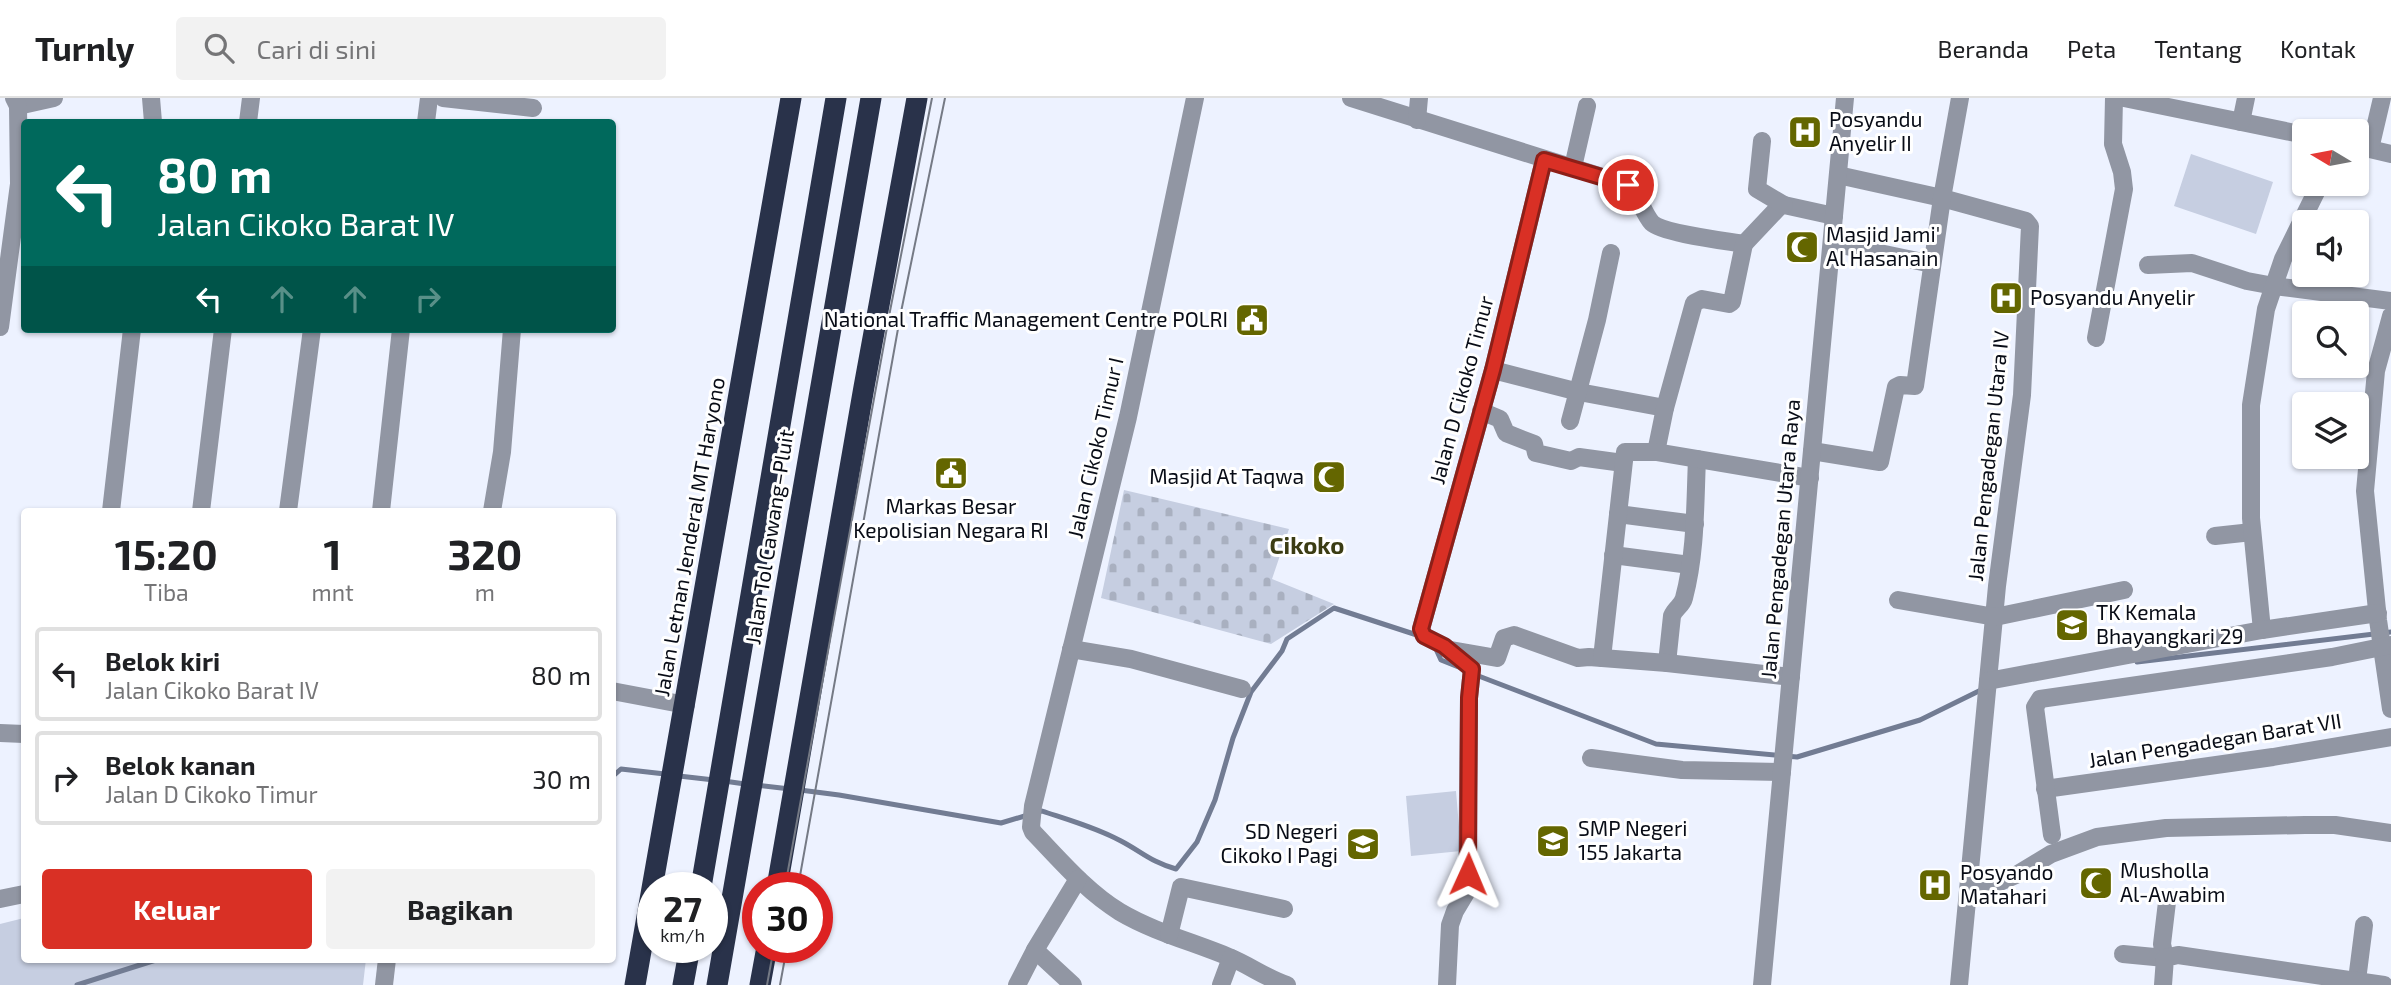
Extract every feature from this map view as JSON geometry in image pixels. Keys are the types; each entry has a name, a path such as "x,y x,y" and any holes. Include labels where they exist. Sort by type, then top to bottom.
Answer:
{"highway":[{"name":"Jalan Tol Cawang–Pluit","path":"704,872 836,98"},
{"name":"Jalan Tol Cawang–Pluit","path":"717,985 871,98"},
{"path":"780,872 917,98"},
{"name":"Jalan Letnan Jenderal MT Haryono","path":"635,985 789,103"},
{"path":"683,985 687,963"},
{"path":"760,985 764,963"}],"street":[{"path":"0,327 4,271 19,184 16,102 54,98"},
{"path":"151,98 153,119"},
{"path":"248,119 251,98"},
{"path":"426,119 429,98"},
{"path":"443,98 533,110"},
{"name":"Jalan Cikoko Timur I","path":"1077,879 1033,832 1033,806 1128,417 1195,98"},
{"path":"1351,98 1628,185 1657,227 1744,244"},
{"path":"1417,120 1419,98"},
{"name":"Jalan Pengadegan Utara Raya","path":"1762,985 1845,98"},
{"path":"1812,451 1878,462 1882,460 1896,387 1913,387 1915,384 1942,198 1960,98"},
{"path":"2096,338 2124,189 2113,144 2115,98"},
{"path":"2124,98 2292,132"},
{"path":"2241,122 2246,98"},
{"path":"2370,131 2382,98"},
{"path":"1573,167 1587,106"},
{"path":"1762,141 1757,189 1784,205 1835,216"},
{"path":"2370,149 2391,154"},
{"name":"Jalan D Cikoko Timur","path":"1448,650 1421,632 1493,370 1544,160"},
{"name":"Jalan Pengadegan Utara IV","path":"1838,175 1942,198 2026,221 2030,226 2022,395 1995,617 1959,985"},
{"path":"2262,630 2252,532 2251,405 2266,309 2283,259 2314,196"},
{"path":"1656,452 1665,408 1694,303 1702,299 1728,304 1732,302 1744,244 1784,205"},
{"path":"1832,243 1932,264"},
{"path":"1570,421 1611,253"},
{"path":"2148,265 2192,263 2247,281 2391,301"},
{"path":"2391,316 2365,491 2391,709"},
{"path":"111,508 132,333"},
{"path":"201,508 223,333"},
{"path":"288,508 311,333"},
{"path":"381,508 401,333"},
{"path":"493,508 502,452 512,333"},
{"path":"1493,370 1579,392 1665,408"},
{"path":"1481,411 1500,419 1506,433 1534,444 1536,453 1571,461 1578,457 1624,457 1656,452 1810,478"},
{"path":"1602,658 1624,457"},
{"path":"1667,663 1672,616 1684,599 1690,565 1695,524 1697,458"},
{"path":"1618,514 1695,524"},
{"path":"2216,536 2252,532"},
{"path":"1613,555 1690,565"},
{"path":"1898,600 1995,617 2124,590"},
{"path":"1988,688 2262,630 2378,617"},
{"path":"1448,650 1497,658 1504,638 1514,635 1578,659 1589,657 1667,663 1791,677"},
{"path":"2052,835 2035,707 2040,699 2332,657 2385,645"},
{"path":"1071,649 1131,659 1242,690"},
{"path":"1447,985 1450,925 1467,891 1471,674 1448,650"},
{"path":"616,692 685,705"},
{"path":"0,733 21,734"},
{"name":"Jalan Pengadegan Barat VII","path":"2045,789 2273,757 2391,737"},
{"path":"1591,758 1682,770 1783,760"},
{"path":"1968,897 2018,874 2052,854 2097,837 2165,828 2305,825 2335,825 2391,833"},
{"path":"1017,985 1077,879 1121,912 1169,935 1231,958 1287,985"},
{"path":"1169,935 1181,887 1284,909"},
{"path":"0,899 21,895"},
{"path":"2163,985 2165,958 2162,944 2168,902"},
{"path":"2357,980 2364,925"},
{"path":"1035,950 1073,985"},
{"path":"2123,954 2165,958 2178,955 2384,985"},
{"path":"1221,985 1231,958"},
{"path":"384,985 387,963"}],"green space":[{"path":"2191,154 2273,182 2256,234 2174,206"},
{"path":"1124,490 1289,529 1272,579 1334,604 1271,644 1101,598"},
{"path":"1456,791 1461,851 1411,856 1406,796"},
{"path":"21,919 21,963 366,963 363,985 0,985 0,924"}],"waterway":[{"path":"1037,812 1042,811 1083,824 1176,869 1197,842 1215,800 1233,738 1251,692 1282,651 1287,639 1334,608 1420,636"},
{"path":"2137,662 2391,632"},
{"path":"1435,647 1441,660 1461,668"},
{"path":"1476,675 1656,744 1797,757 1920,720 1983,689"},
{"path":"616,773 621,769 665,774"},
{"path":"679,776 714,780"},
{"path":"724,781 745,784"},
{"path":"755,785 790,789"},
{"path":"800,790 1001,823 1028,815"},
{"path":"77,985 146,963"}],"tram line":[{"path":"788,872 890,311 932,98"},
{"path":"801,872 901,312 945,98"},
{"path":"767,985 771,963"},
{"path":"780,985 784,963"}],"place":[{"name":"Posyandu Anyelir II","path":"1805,132"},
{"name":"Masjid Jami' Al Hasanain","path":"1802,247"},
{"name":"Posyandu Anyelir","path":"2006,298"},
{"name":"National Traffic Management Centre POLRI","path":"1252,320"},
{"name":"Markas Besar Kepolisian Negara RI","path":"951,473"},
{"name":"Masjid At Taqwa","path":"1329,477"},
{"name":"TK Kemala Bhayangkari 29","path":"2072,625"},
{"name":"SMP Negeri 155 Jakarta","path":"1553,841"},
{"name":"SD Negeri Cikoko I Pagi","path":"1363,844"},
{"name":"Musholla Al-Awabim","path":"2096,883"},
{"name":"Posyando Matahari","path":"1935,885"}],"district":[{"name":"Cikoko","path":"1307,546"}],"route":[{"path":"1468,874 1469,698 1472,669 1444,646 1422,635 1421,629 1493,370 1544,160 1628,185"}]}
